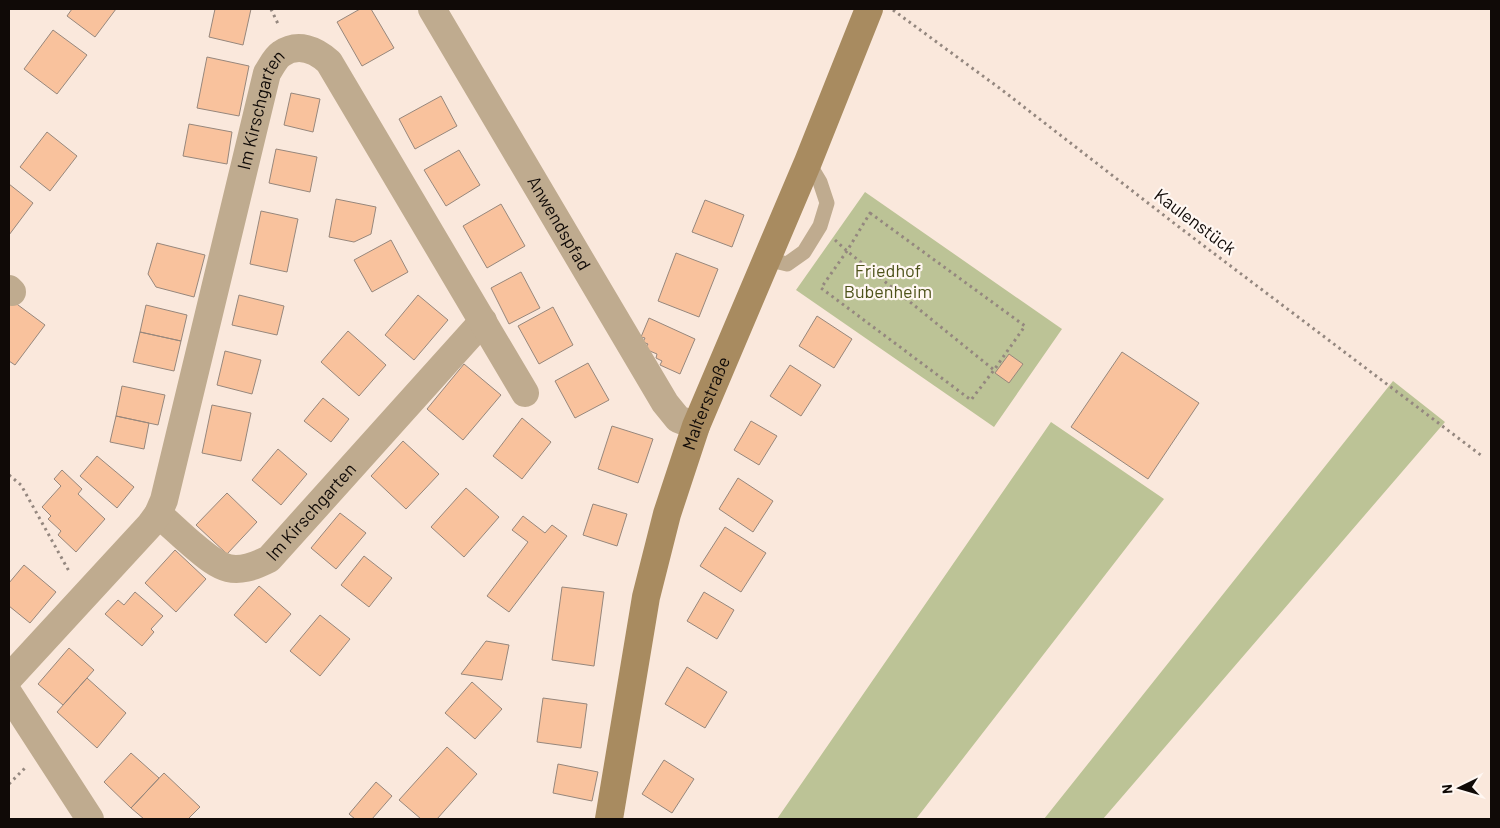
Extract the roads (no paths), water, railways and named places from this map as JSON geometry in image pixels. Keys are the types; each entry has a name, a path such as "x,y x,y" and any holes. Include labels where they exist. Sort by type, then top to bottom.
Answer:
{"main road":[{"name":"Malterstraße","path":"609,819 646,597 667,514 696,426 808,162 869,9"}],"street":[{"name":"Anwendspfad","path":"432,9 665,403 678,419 696,426"},
{"name":"Im Kirschgarten","path":"9,678 146,531 158,514 168,486 267,74 280,54 290,49 302,48 320,54 329,62 525,393"},
{"name":"Im Kirschgarten","path":"158,514 212,562 225,568 240,569 256,566 269,559 483,321"},
{"path":"9,694 90,819"}],"lane":[{"path":"766,259 787,264 804,252 820,226 827,203 820,182 808,162"}],"park label":[{"name":"Friedhof Bubenheim","path":"888,281"}]}
